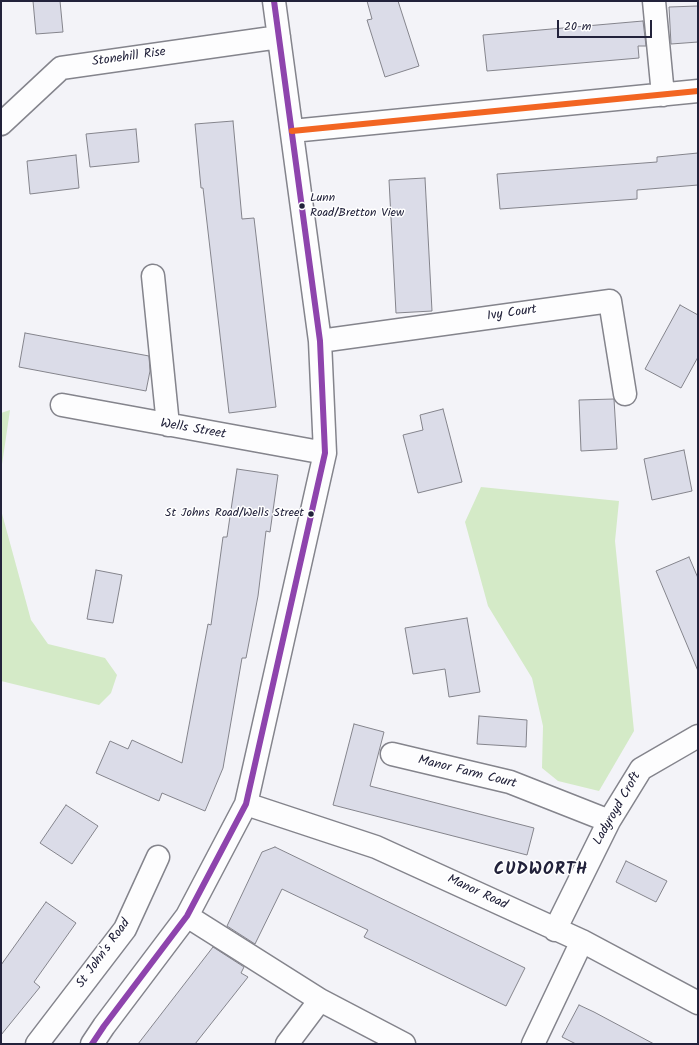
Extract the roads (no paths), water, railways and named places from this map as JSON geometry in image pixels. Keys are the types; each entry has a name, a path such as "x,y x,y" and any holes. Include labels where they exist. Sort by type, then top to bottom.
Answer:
{"street":[{"path":"92,1044 108,1035 187,916 246,804 325,453 320,341 274,1"},
{"path":"654,1 663,95"},
{"name":"Stonehill Rise","path":"1,124 61,68 279,37"},
{"path":"292,131 698,91"},
{"path":"153,276 168,426"},
{"name":"Ivy Court","path":"320,341 610,301 625,394"},
{"name":"Wells Street","path":"62,405 168,426 325,453"},
{"name":"Ladyroyd Croft","path":"555,930 609,821 641,769 698,736"},
{"name":"Manor Farm Court","path":"392,754 510,782 609,821"},
{"name":"Manor Road","path":"246,804 376,847 582,942 698,1004"},
{"name":"St John's Road","path":"37,1044 125,929 158,857"},
{"path":"187,916 320,1000 404,1044"},
{"path":"533,1044 582,942"},
{"path":"287,1044 320,1000"}],"place":[{"name":"Lunn Road/Bretton View","path":"302,206"},
{"name":"St Johns Road/Wells Street","path":"311,514"}],"district":[{"name":"CUDWORTH","path":"541,871"}]}
